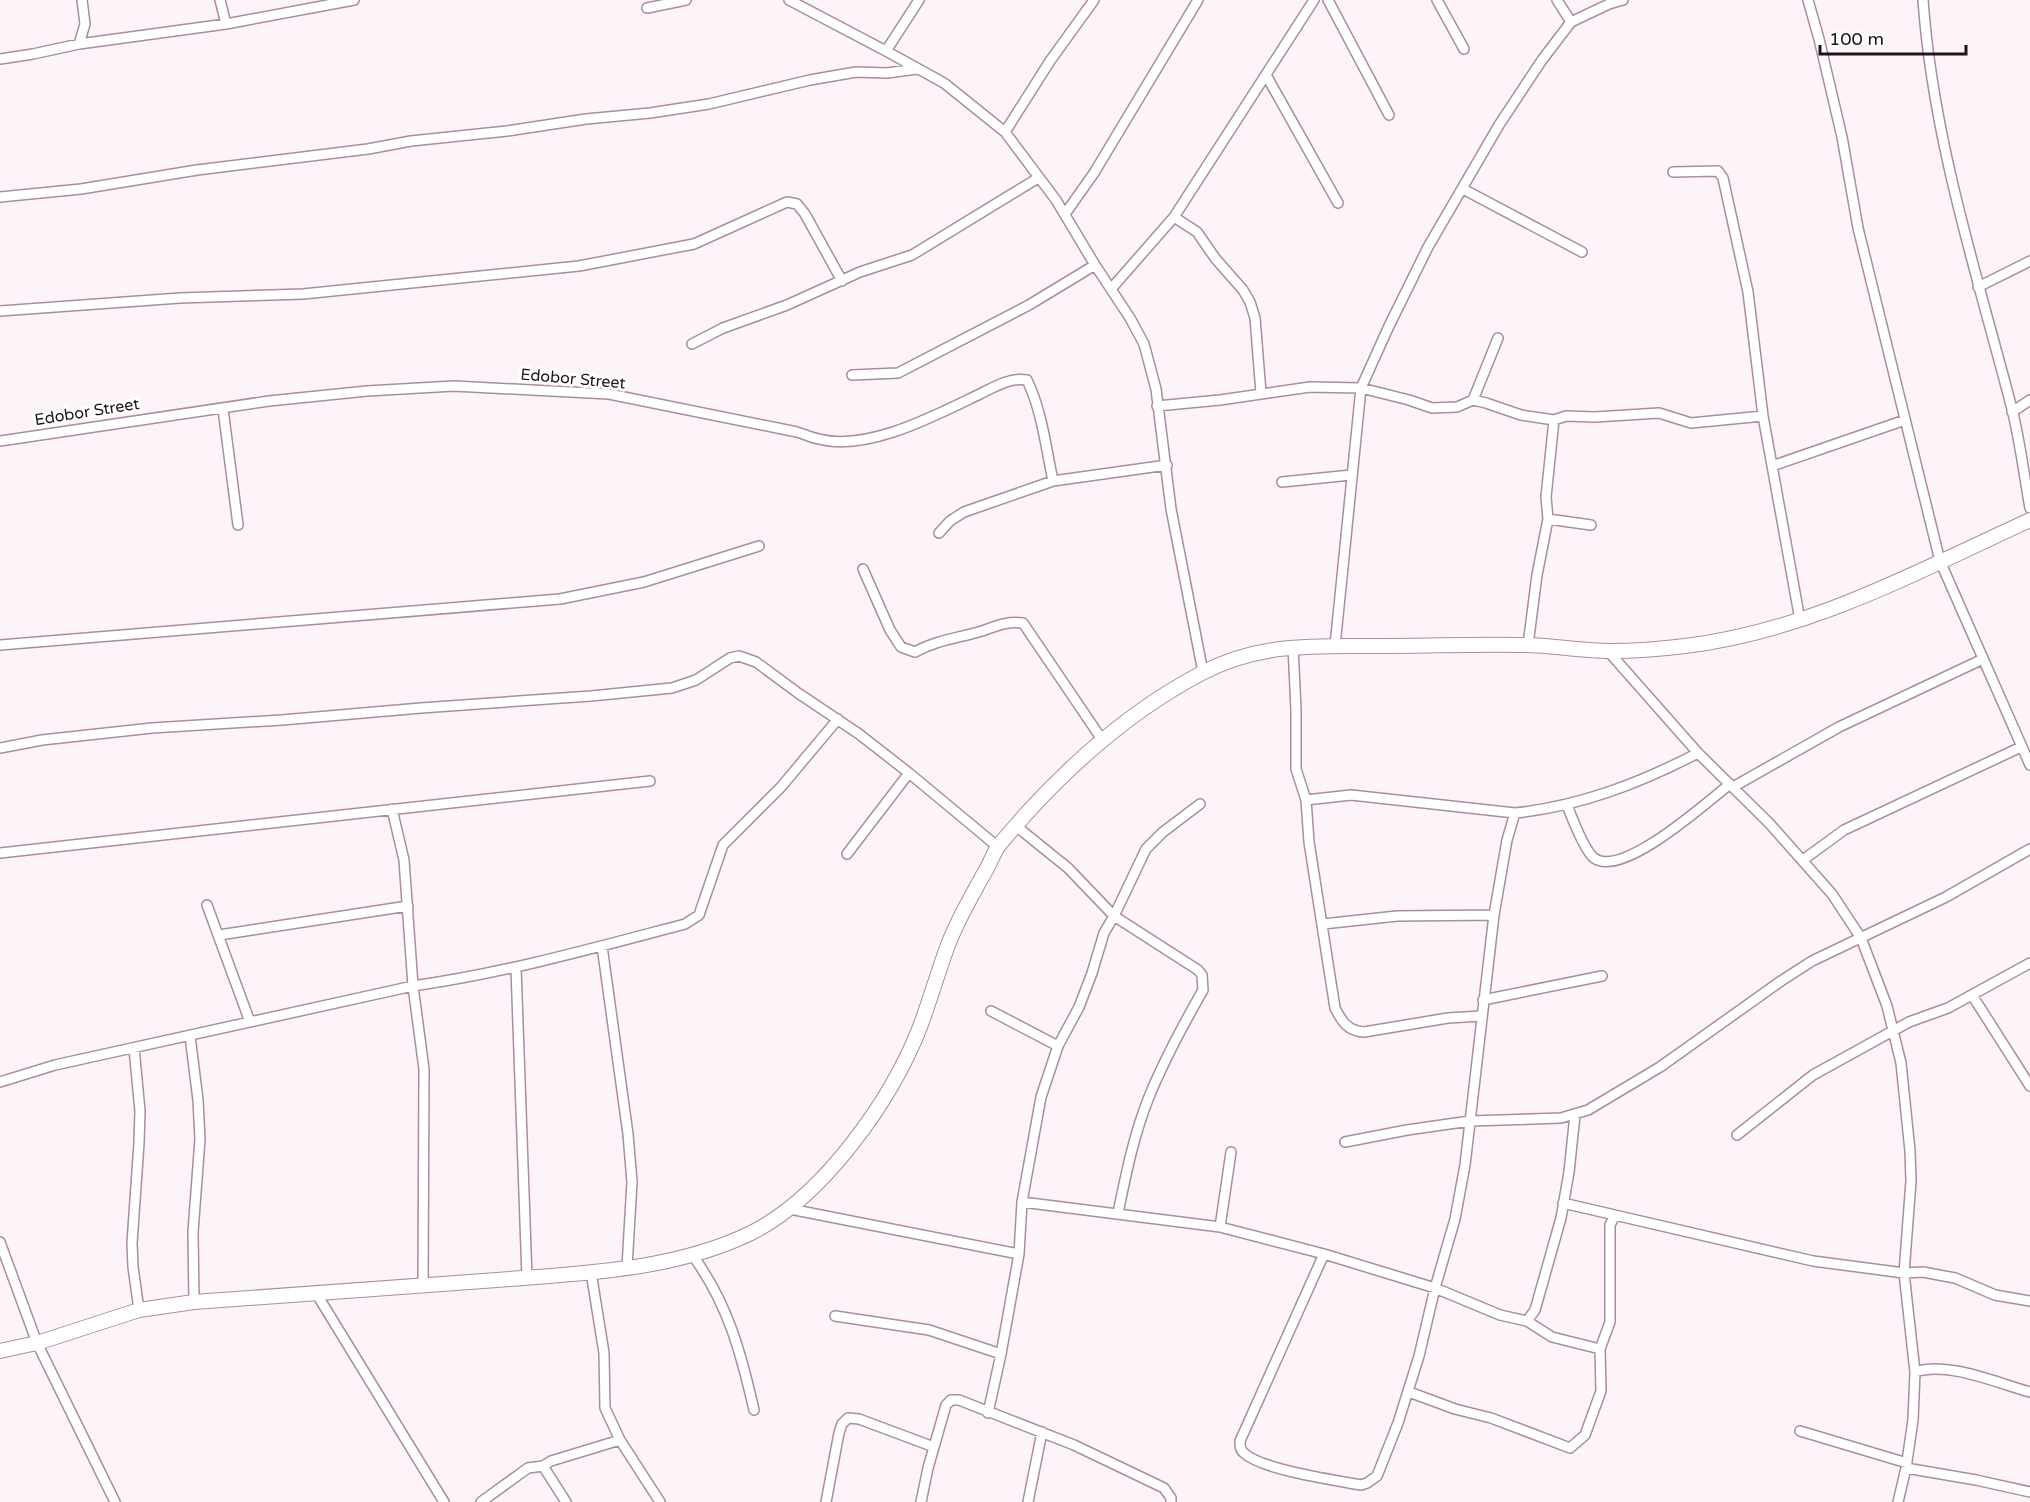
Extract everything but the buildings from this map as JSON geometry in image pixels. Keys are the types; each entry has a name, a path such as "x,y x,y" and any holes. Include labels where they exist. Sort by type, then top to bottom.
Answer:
{"street":[{"path":"79,44 85,24 82,0"},
{"path":"220,0 225,24"},
{"path":"0,59 79,44 225,24 352,0"},
{"path":"647,8 686,0"},
{"path":"789,0 944,83 1005,132 1065,214 1130,318 1144,344 1156,389 1171,509 1203,672"},
{"path":"886,51 918,0"},
{"path":"1005,132 1050,61 1094,0"},
{"path":"1065,214 1094,173 1198,0"},
{"path":"1111,289 1174,218 1314,0"},
{"path":"1328,0 1389,115"},
{"path":"1437,0 1464,49"},
{"path":"1557,0 1571,22"},
{"path":"1335,646 1361,388 1428,247 1499,125 1542,60 1571,22 1623,0"},
{"path":"1808,0 1842,137 1858,228 1941,561 2030,765"},
{"path":"1923,0 1933,95 1978,287 2012,412 2030,508"},
{"path":"0,197 81,189 197,170 368,149 411,141 650,113 709,104 810,80 856,72 887,74 917,69"},
{"path":"1266,75 1338,203"},
{"path":"1673,172 1718,171 1723,178 1748,292 1763,416 1800,620"},
{"path":"692,344 723,328 787,305 860,272 912,255 1038,178"},
{"path":"1463,189 1582,252"},
{"path":"0,311 180,298 303,294 579,266 694,244 787,202 797,204 805,214 842,281"},
{"path":"1174,218 1197,232 1250,302 1255,318 1261,393"},
{"path":"1978,287 2030,261"},
{"path":"852,375 898,373 1029,305 1095,265"},
{"path":"1473,400 1498,338"},
{"name":"Edobor Street","path":"0,441 269,401 367,391 454,386 609,394 797,432 820,440 846,441 878,436 911,426 996,386 1019,379 1027,380 1031,389 1044,435 1053,481"},
{"path":"1157,406 1220,400 1310,387 1361,388 1432,408 1457,406 1473,400 1521,415 1554,420 1566,416 1595,417 1659,413 1691,423 1763,416"},
{"path":"2012,412 2030,400"},
{"path":"223,409 238,525"},
{"path":"1528,645 1537,576 1548,519 1546,497 1554,420"},
{"path":"1773,466 1905,420"},
{"path":"939,533 950,521 964,512 1053,481 1167,465"},
{"path":"1282,482 1351,475"},
{"path":"1548,519 1591,525"},
{"path":"0,1351 37,1343 139,1310 194,1302 591,1272 693,1256 753,1232 790,1209 826,1174 889,1090 919,1029 949,942 998,847 1047,792 1103,741 1159,699 1203,672 1238,659 1293,646 1528,645 1608,651 1684,646 1731,639 1800,620 1865,597 2030,520"},
{"path":"0,645 560,598 644,582 759,546"},
{"path":"863,569 890,630 901,647 915,652 928,645 982,631 997,624 1023,623 1103,741"},
{"path":"1293,646 1296,769 1306,800 1309,842 1335,1008 1347,1027 1364,1032 1448,1018 1481,1016"},
{"path":"1608,651 1698,753 1803,860 1832,894 1861,938 1887,1006 1901,1063 1910,1137 1911,1180 1904,1273 1915,1372 1913,1420 1898,1502"},
{"path":"0,748 42,740 152,728 293,720 672,688 696,680 730,658 739,656 756,662 838,719 909,772 998,847"},
{"path":"1566,806 1593,857 1603,862 1615,862 1648,846 1731,786 1839,727 1983,659"},
{"path":"0,1082 55,1065 413,986 516,968 685,924 699,915 723,845 781,787 838,719"},
{"path":"1803,860 1844,830 2021,747"},
{"path":"1306,800 1351,795 1515,813 1566,806 1629,785 1698,753"},
{"path":"847,854 909,772"},
{"path":"0,852 650,781"},
{"path":"988,1413 1019,1254 1022,1202 1041,1097 1058,1046 1079,1007 1104,933 1146,849 1163,832 1200,804"},
{"path":"392,809 402,848 413,986 424,1069 423,1286"},
{"path":"1324,1254 1240,1441 1243,1452 1266,1464 1290,1471 1361,1485 1367,1484 1377,1476 1409,1392 1455,1219 1465,1165 1494,915 1507,840 1515,813"},
{"path":"1016,826 1068,868 1114,916 1198,970 1203,982 1203,990 1172,1044 1148,1099 1134,1143 1118,1213"},
{"path":"1345,1143 1407,1130 1470,1121 1561,1118 1588,1110 1660,1067 1812,961 1946,897 2030,849"},
{"path":"207,905 250,1022"},
{"path":"219,935 408,906"},
{"path":"1323,924 1397,916 1494,915"},
{"path":"602,946 630,1158 632,1195 627,1267"},
{"path":"1737,1135 1814,1075 1910,1022 1948,1008 2030,963"},
{"path":"516,968 526,1278"},
{"path":"1483,1000 1602,976"},
{"path":"1972,995 2030,1086"},
{"path":"991,1011 1058,1046"},
{"path":"190,1036 200,1138 193,1232 194,1302"},
{"path":"134,1048 140,1111 132,1243 139,1310"},
{"path":"1527,1321 1535,1310 1563,1203 1575,1115"},
{"path":"1220,1227 1232,1152"},
{"path":"1022,1202 1220,1227 1324,1254 1435,1288 1500,1315 1527,1321 1552,1337 1600,1349"},
{"path":"1563,1203 1813,1261 1904,1273 1923,1272 1955,1278 1995,1295 2030,1301"},
{"path":"790,1209 1019,1254"},
{"path":"1409,1392 1491,1418 1570,1448 1585,1434 1601,1391 1600,1349 1610,1322 1610,1225 1615,1215"},
{"path":"0,1242 37,1343 115,1502"},
{"path":"693,1256 711,1279 735,1336 753,1410"},
{"path":"0,1274 10,1270"},
{"path":"591,1272 604,1353 605,1408 620,1440 660,1502"},
{"path":"316,1293 444,1502"},
{"path":"835,1316 928,1330 1001,1354"},
{"path":"1915,1372 1924,1369 1968,1374 2030,1392"},
{"path":"921,1502 946,1405 951,1400 959,1400 1042,1432 1164,1488 1171,1502"},
{"path":"826,1502 839,1433 842,1424 848,1418 860,1419 934,1447"},
{"path":"1800,1431 1906,1466 2030,1492"},
{"path":"1028,1502 1042,1432"},
{"path":"481,1502 528,1468 543,1466 550,1461 620,1440"},
{"path":"543,1466 566,1502"}]}
